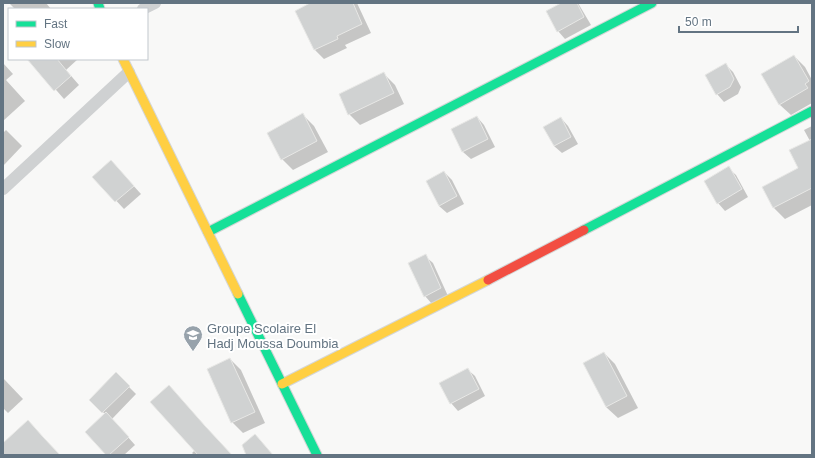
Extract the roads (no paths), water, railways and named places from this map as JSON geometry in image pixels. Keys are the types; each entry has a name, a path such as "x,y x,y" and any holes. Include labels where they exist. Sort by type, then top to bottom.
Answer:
{"street":[{"path":"145,8 155,3"},
{"path":"208,232 652,3"},
{"path":"123,60 318,455"},
{"path":"3,188 129,72"},
{"path":"282,384 471,289 812,111"}],"place":[{"name":"Groupe Scolaire El Hadj Moussa Doumbia","path":"193,352"}]}
